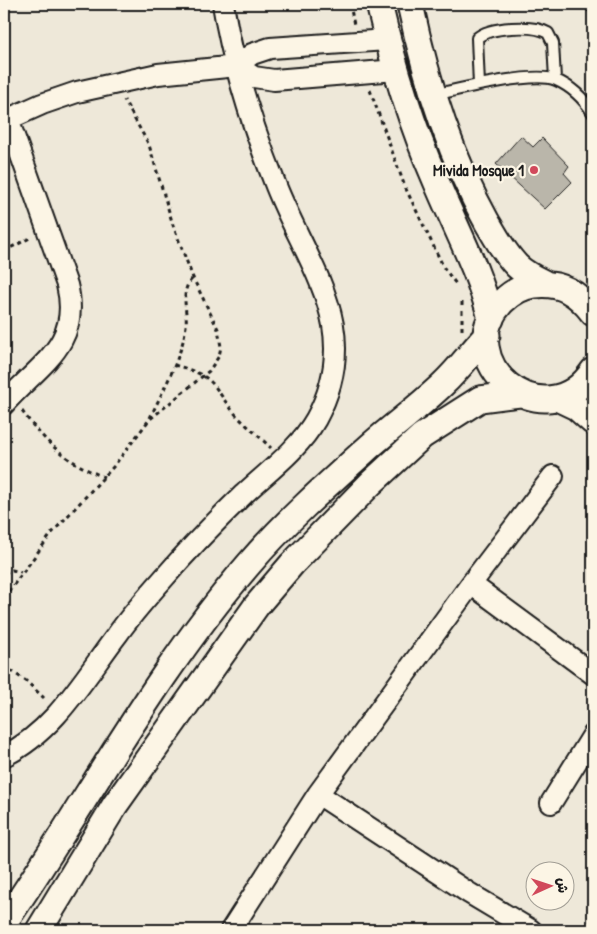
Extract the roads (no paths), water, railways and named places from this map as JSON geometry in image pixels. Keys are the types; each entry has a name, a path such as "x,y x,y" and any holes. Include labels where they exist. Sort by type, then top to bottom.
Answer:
{"street":[{"path":"4,756 36,734 60,710 118,633 178,562 230,508 298,444 315,420 327,394 334,365 335,336 331,307 276,187 248,107 223,4"},
{"path":"379,4 396,70 435,180 477,270 489,327 487,353 494,370 505,384 520,394 538,400 557,398 573,392 586,381 593,371"},
{"path":"410,4 433,95 461,169 498,240 517,266 546,284 572,291 590,301"},
{"path":"8,400 61,344 70,323 71,300 48,230 6,120 77,92 113,82 158,74 237,66 252,54 270,48 387,40"},
{"path":"237,66 254,76 274,80 396,70"},
{"path":"4,923 94,787 139,713 218,601 250,562 370,446 444,383 489,327 507,297 532,285 546,284"},
{"path":"39,930 115,806 257,606 292,564 371,483 422,436 480,399 520,394"},
{"path":"557,398 576,407 593,422"},
{"path":"231,930 318,794 471,584 553,476"},
{"path":"471,584 593,674"},
{"path":"551,803 593,735"},
{"path":"318,794 469,894 531,930"}],"lane":[{"path":"479,85 477,38 484,32 531,27 548,33 553,44 555,79"},
{"path":"433,95 479,85 535,78 555,79 585,100 593,113"}],"place":[{"name":"Mivida Mosque 1","path":"534,170"}]}
